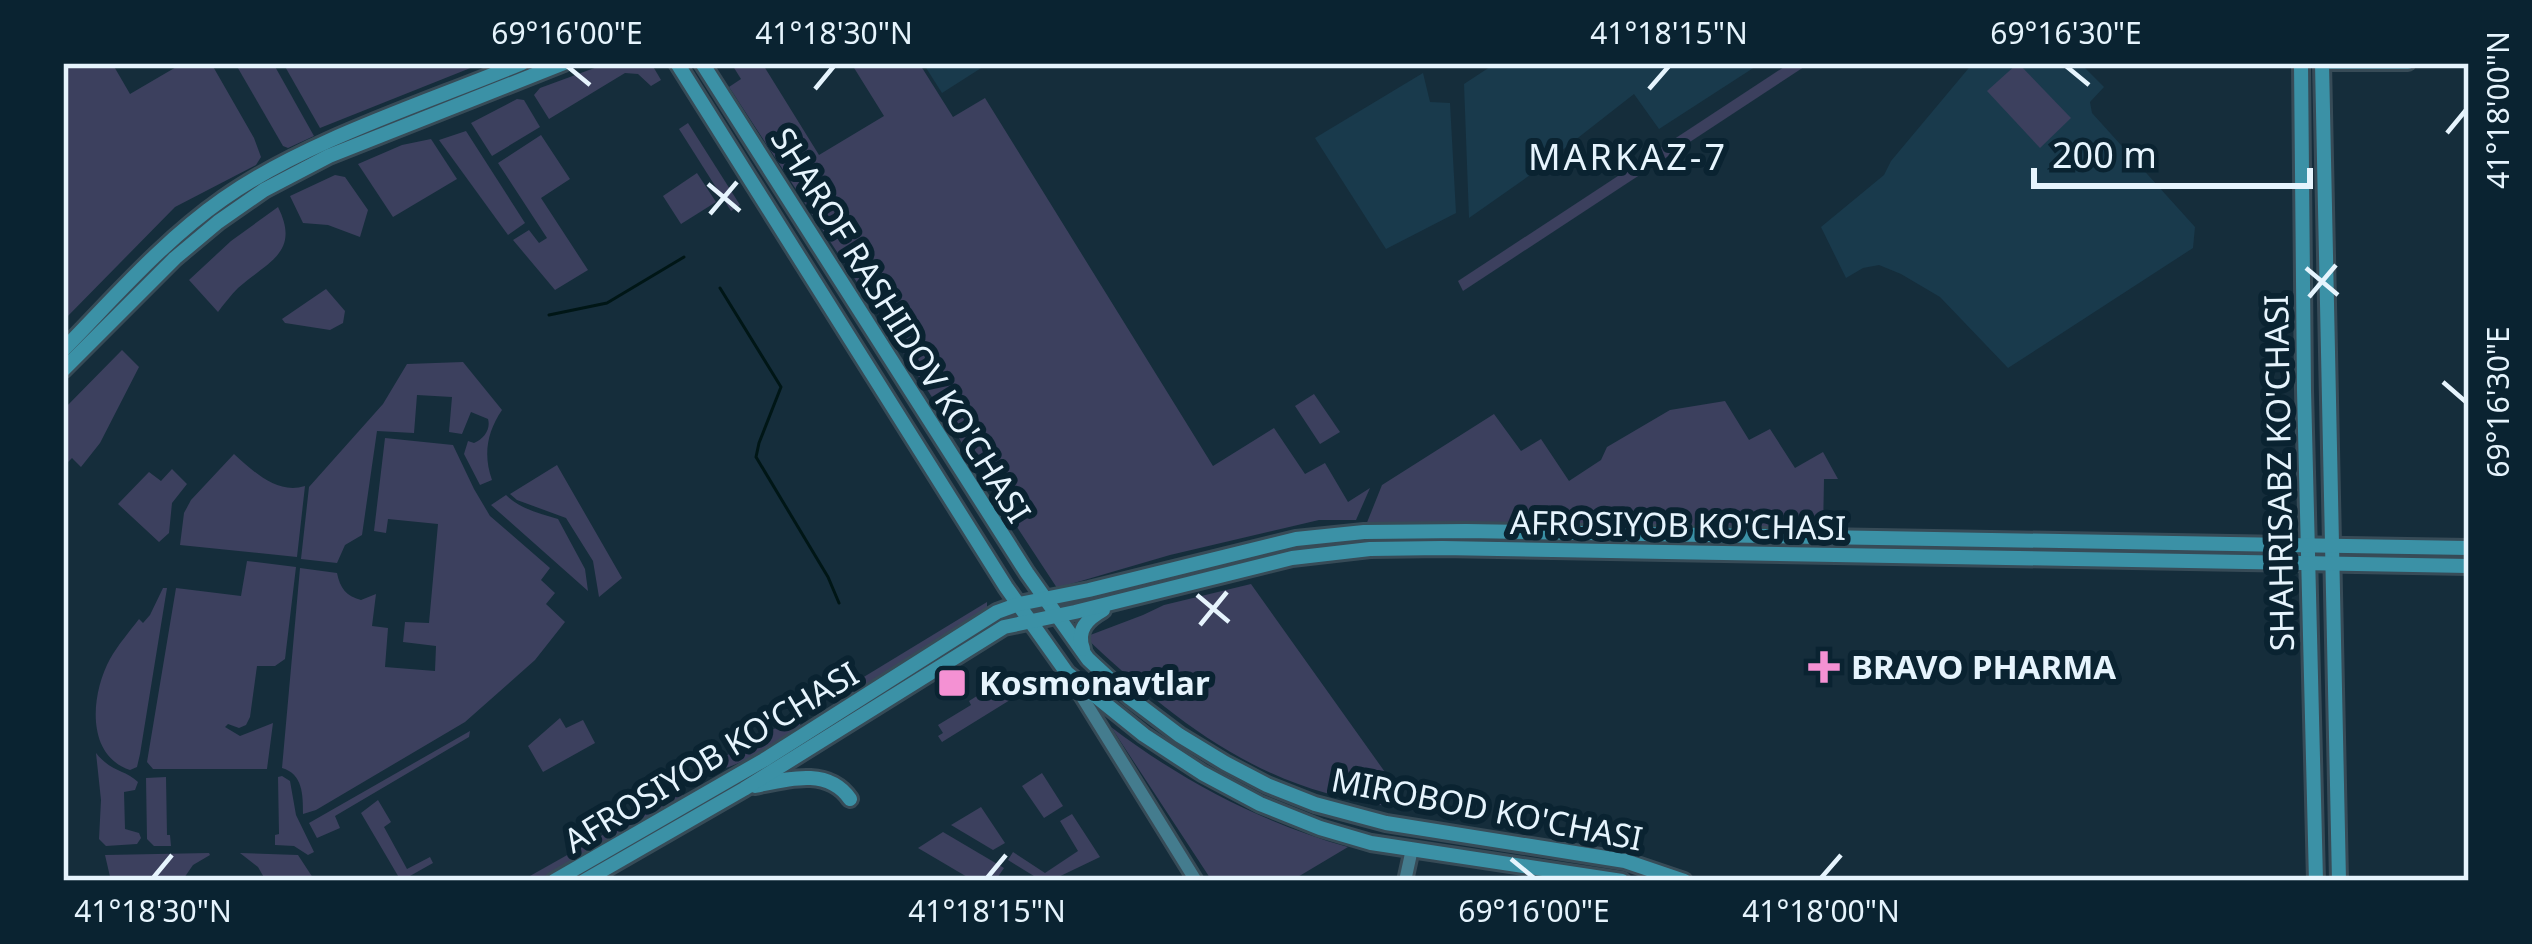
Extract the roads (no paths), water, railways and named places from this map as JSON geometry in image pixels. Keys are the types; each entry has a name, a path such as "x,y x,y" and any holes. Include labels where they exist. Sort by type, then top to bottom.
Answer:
{"main road":[{"path":"63,370 195,241 283,171 338,138 522,63"},
{"path":"63,350 184,229 230,195 564,63"},
{"name":"SHAROF RASHIDOV KO'CHASI","path":"702,63 1056,616"},
{"name":"SHAHRISABZ KO'CHASI","path":"2301,63 2316,881"},
{"path":"2322,64 2408,63"},
{"name":"SHAHRISABZ KO'CHASI","path":"2322,64 2339,881"},
{"name":"SHAROF RASHIDOV KO'CHASI","path":"678,66 1030,620"},
{"name":"AFROSIYOB KO'CHASI","path":"584,881 744,789 1018,604 1273,544 1364,532 1454,531 2469,548"},
{"name":"AFROSIYOB KO'CHASI","path":"1000,620 1056,616 1292,558 1418,548 2469,566"},
{"name":"AFROSIYOB KO'CHASI","path":"1018,604 1027,573"},
{"path":"1000,620 1006,587"},
{"path":"1030,620 1045,599"},
{"path":"1088,658 1080,642 1084,625 1122,601"},
{"name":"MIROBOD KO'CHASI","path":"1056,616 1088,658 1146,711 1225,764 1267,785 1386,823 1625,861 1684,881"},
{"name":"MIROBOD KO'CHASI","path":"1030,620 1067,673 1144,735 1241,795 1340,835 1622,881"},
{"path":"1067,673 1196,881"},
{"name":"AFROSIYOB KO'CHASI","path":"554,881 831,727"},
{"path":"744,789 820,778 839,785 850,800"},
{"path":"1405,881 1417,828"}],"waterway":[{"path":"549,315 607,303 684,257"},
{"path":"720,288 781,387 756,457 839,603"}],"place":[{"name":"BRAVO PHARMA","path":"1824,667"},
{"name":"Kosmonavtlar","path":"952,683"}],"district":[{"name":"MARKAZ-7","path":"1628,157"}]}
